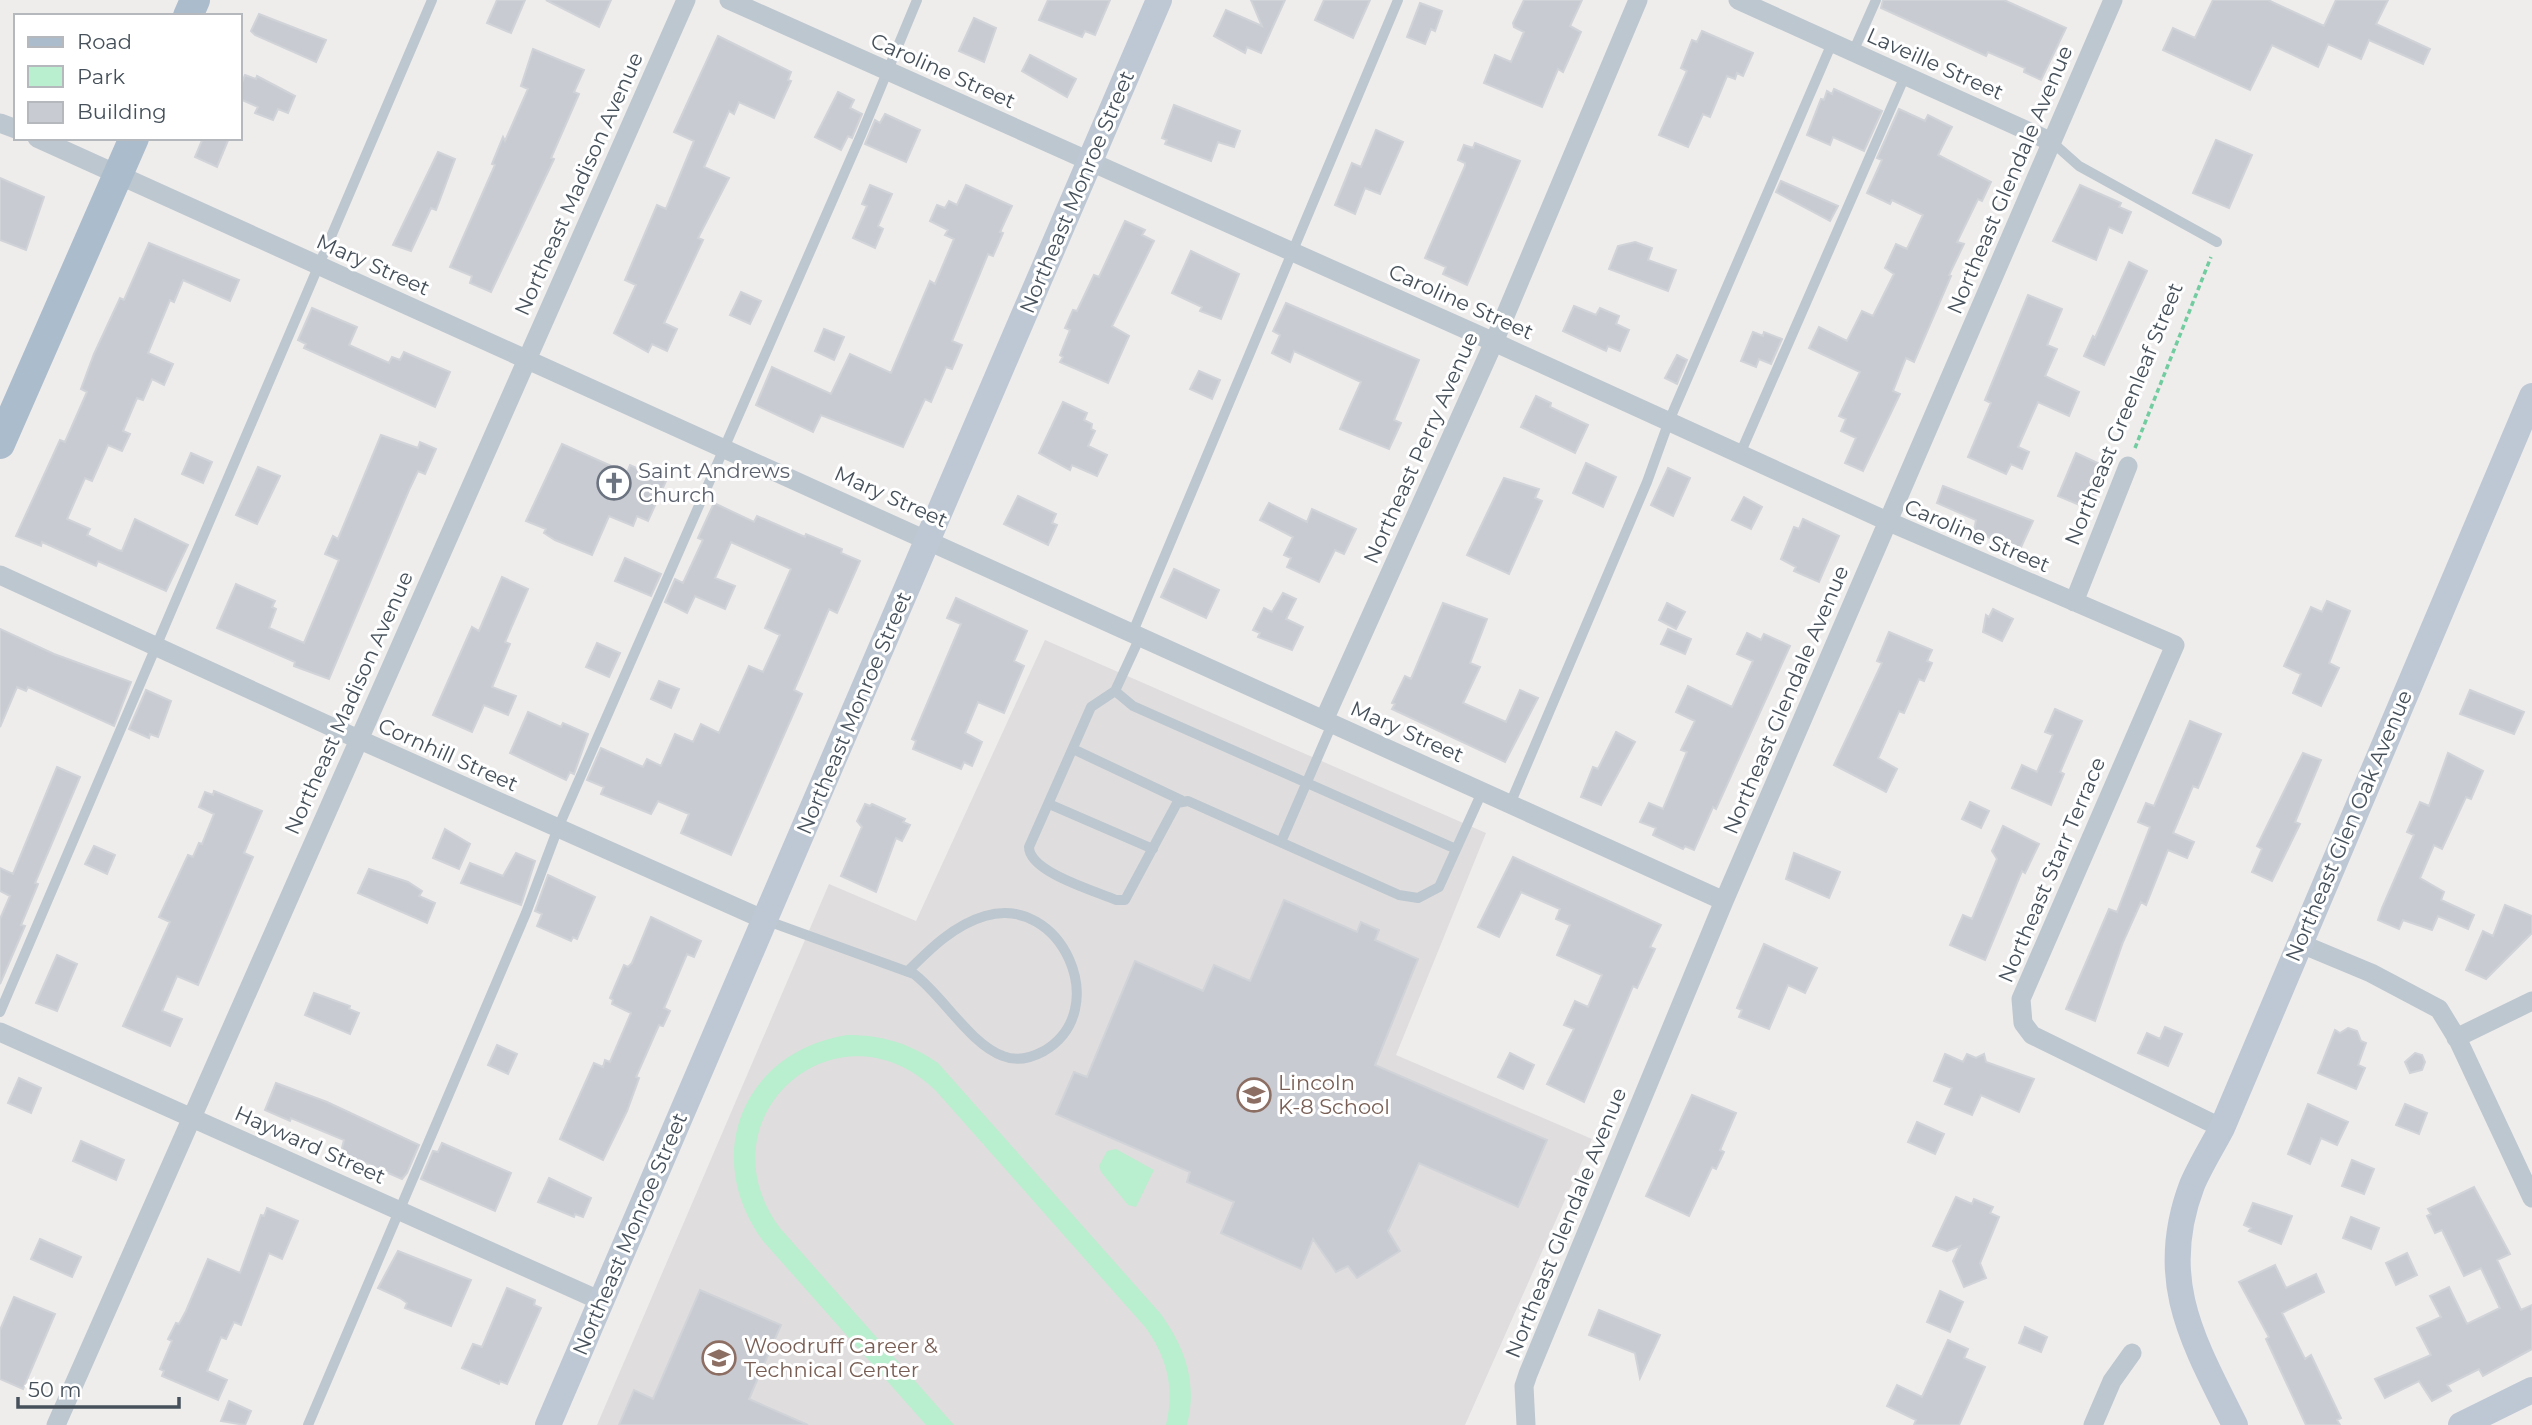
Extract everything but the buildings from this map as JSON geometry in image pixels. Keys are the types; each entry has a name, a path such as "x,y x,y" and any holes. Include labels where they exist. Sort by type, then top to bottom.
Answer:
{"main road":[{"path":"0,444 133,140"}],"street":[{"name":"Northeast Madison Avenue","path":"56,1425 686,0"},
{"name":"Caroline Street","path":"729,0 1887,521 2175,645"},
{"name":"Northeast Monroe Street","path":"548,1425 1158,0"},
{"name":"Northeast Perry Avenue","path":"1328,722 1494,342 1638,0"},
{"name":"Laveille Street","path":"1738,0 2052,142"},
{"name":"Northeast Glendale Avenue","path":"1526,1425 1524,1386 1528,1374 1724,901 2113,0"},
{"name":"Mary Street","path":"42,140 929,539 1724,901"},
{"name":"Northeast Glen Oak Avenue","path":"2235,1425 2193,1336 2179,1290 2176,1259 2180,1223 2193,1182 2222,1128 2532,396"},
{"name":"Northeast Greenleaf Street","path":"2074,603 2128,466"},
{"name":"Cornhill Street","path":"0,575 358,740 765,920"},
{"name":"Northeast Starr Terrace","path":"2175,645 2021,999 2020,1011 2032,1035 2222,1128"},
{"path":"2299,943 2371,973 2432,1003 2443,1014 2532,1198"},
{"path":"2513,1010 2532,990"},
{"path":"2456,1038 2532,1000"},
{"name":"Hayward Street","path":"0,1031 601,1301"},
{"path":"2093,1425 2112,1381 2132,1353"},
{"path":"2461,1425 2532,1390"}],"lane":[{"path":"0,1012 432,0"},
{"path":"308,1425 527,913 558,828 917,0"},
{"path":"1181,800 1129,896 1121,902 1042,869 1031,858 1030,848 1091,707 1115,691 1291,251 1398,0"},
{"path":"1853,52 1876,0"},
{"path":"1510,804 1647,482 1669,421 1832,43"},
{"path":"1740,454 1905,76"},
{"name":"Laveille Street","path":"2052,142 2079,166 2217,242"},
{"path":"1115,691 1133,706 1456,849"},
{"path":"1281,842 1307,782 1328,722"},
{"path":"1073,749 1181,800 1410,898 1427,895 1439,887 1482,792"},
{"path":"1049,804 1153,849"},
{"path":"765,920 908,971 932,988 990,1049 1013,1059 1023,1059 1046,1050 1060,1039 1076,1009 1076,977 1064,948 1041,926 1006,914 987,915 959,927 930,948 908,971"}],"path":[{"name":"Northeast Greenleaf Street","path":"2128,466 2217,242"}],"shaded area":[{"path":"1045,640 1486,833 1396,1055 1592,1139 1465,1425 597,1425 829,884 916,921"}],"green space":[{"path":"847,1035 895,1042 938,1063 1160,1313 1176,1339 1187,1366 1191,1395 1187,1425 1166,1425 1170,1398 1167,1373 1159,1350 1145,1327 936,1091 898,1065 859,1056 822,1063 790,1082 767,1111 756,1146 759,1186 780,1228 954,1425 926,1425 763,1241 745,1209 735,1176 735,1143 742,1113 758,1086 781,1063 811,1045"},
{"path":"1116,1149 1154,1170 1136,1207 1128,1205 1101,1172 1099,1166 1107,1151"}],"place":[{"name":"Saint Andrews Church","path":"614,483"},
{"name":"Lincoln K-8 School","path":"1254,1095"},
{"name":"Woodruff Career & Technical Center","path":"719,1358"}]}
